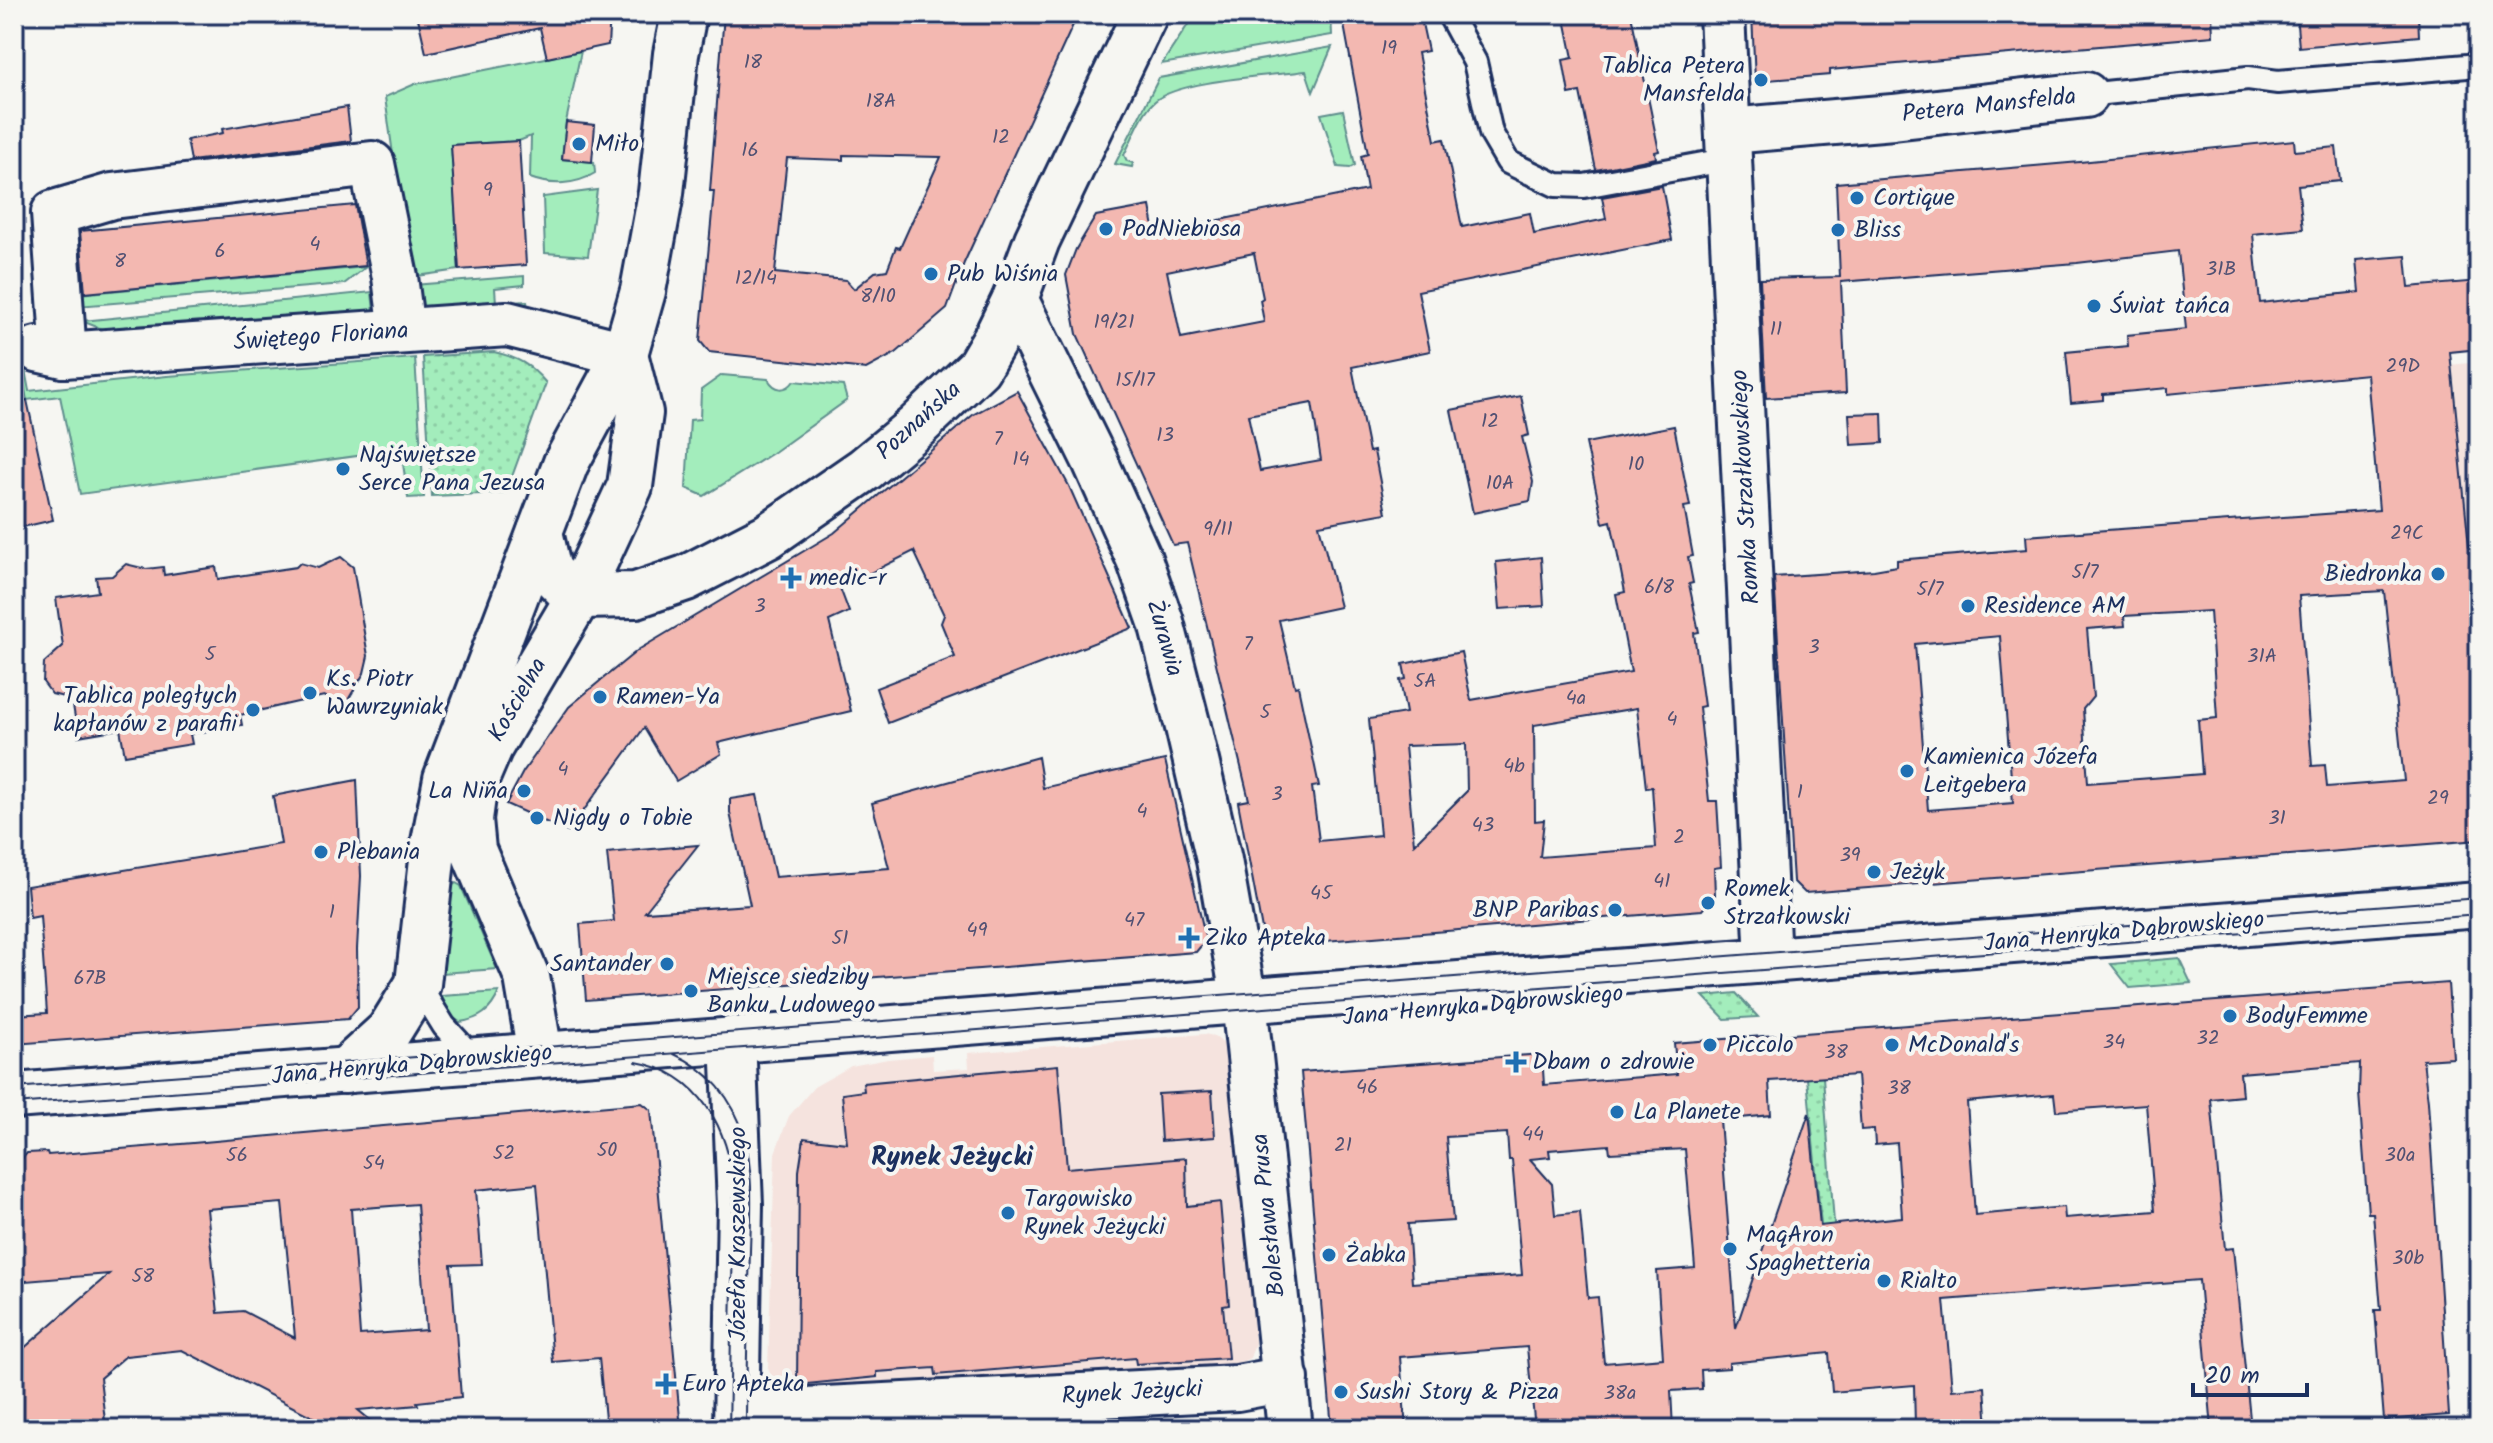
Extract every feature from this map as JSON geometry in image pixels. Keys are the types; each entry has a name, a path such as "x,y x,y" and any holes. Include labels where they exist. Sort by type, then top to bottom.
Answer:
{"street":[{"name":"Poznańska","path":"579,596 636,595 686,578 768,536 814,506 916,427 978,368 1015,299 1043,227 1145,14"},
{"name":"Romka Strzałkowskiego","path":"1722,14 1768,960"},
{"name":"Kościelna","path":"345,1071 389,1031 418,984 434,842 446,779 566,463 625,354 643,291 661,193 675,27"},
{"name":"Petera Mansfelda","path":"1730,145 1893,117 2086,95"},
{"path":"37,352 54,213 112,196 372,164 395,277 402,331"},
{"name":"Żurawia","path":"1015,299 1113,498 1161,622 1219,860 1244,1001"},
{"name":"Świętego Floriana","path":"37,352 507,324 625,354"},
{"name":"Kościelna","path":"540,1054 527,977 473,850 470,819 475,782 490,747 579,596 630,486 640,413 625,354"},
{"path":"540,532 549,571 579,596"},
{"name":"Jana Henryka Dąbrowskiego","path":"14,1096 2479,905"},
{"name":"Bolesława Prusa","path":"1244,1001 1290,1429"},
{"name":"Józefa Kraszewskiego","path":"733,1039 740,1205 737,1420"},
{"name":"Rynek Jeżycki","path":"737,1420 786,1411 1237,1388 1286,1379"}],"lane":[{"path":"1449,14 1475,62 1491,133 1508,162 1556,185 1584,186 1730,145"},
{"name":"Petera Mansfelda","path":"2086,95 2248,78 2278,82 2479,65"},
{"path":"418,984 444,1026 474,1059"}],"shaded area":[{"path":"2479,362 2479,559 2460,561 2440,366"},
{"name":"Targowisko Rynek Jeżycki","path":"1204,1034 1214,1036 1227,1046 1235,1079 1255,1343 1250,1358 1235,1365 937,1383 785,1390 773,1382 768,1368 775,1153 789,1116 814,1087 851,1066 888,1059 932,1055 933,1070 969,1068 968,1053"}],"green space":[{"path":"1195,14 1331,14 1332,35 1162,64"},
{"path":"1332,47 1313,92 1306,71 1204,84 1167,94 1150,106 1124,155 1127,161 1133,163 1132,167 1115,164 1159,78"},
{"path":"581,51 566,122 562,159 594,162 595,173 563,183 530,178 531,136 519,141 451,145 459,270 410,277 385,97 415,84"},
{"path":"1343,110 1355,165 1350,168 1338,167 1321,114"},
{"path":"597,190 588,256 545,253 543,197"},
{"path":"366,267 344,284 78,306 78,294"},
{"path":"524,276 524,285 495,288 496,303 527,301 528,312 404,321 401,286"},
{"path":"372,292 374,312 112,333 82,321"},
{"path":"494,352 523,363 546,383 506,493 432,496 423,357"},
{"path":"415,358 424,497 408,498 401,450 80,494 60,396 27,400 21,371 14,372 14,365 24,364 29,391 167,376"},
{"path":"722,375 768,379 781,389 794,381 843,386 847,400 773,453 704,496 686,488 690,420 700,419 701,390"},
{"path":"456,883 461,886 497,969 442,973 452,886"},
{"path":"2179,958 2191,983 2130,988 2111,964"},
{"path":"499,992 484,1013 460,1022 450,1016 442,996"},
{"path":"1736,993 1758,1017 1725,1019 1703,996"},
{"path":"1823,1077 1838,1276 1826,1277 1807,1078"}],"building":[{"path":"417,14 610,14 608,45 547,58 540,28 426,53"},
{"path":"724,14 1078,14 964,263 947,309 896,353 866,369 709,352 700,341 714,191 710,191","holes":["843,155 941,157 887,270 875,272 854,289 846,280 775,273 787,158 843,160"]},
{"path":"1342,14 1420,14 1428,51 1418,53 1435,141 1444,139 1462,227 1530,213 1534,234 1606,219 1602,197 1662,186 1672,240 1418,291 1430,351 1352,367 1369,452 1374,451 1386,513 1319,525 1340,607 1279,620 1295,687 1298,686 1319,786 1312,787 1319,841 1380,835 1369,719 1406,713 1400,680 1406,679 1403,664 1461,652 1471,700 1631,672 1616,594 1625,592 1611,521 1603,523 1586,443 1674,426 1690,506 1684,507 1693,556 1688,557 1693,583 1689,584 1699,632 1694,633 1704,706 1699,707 1709,801 1717,801 1721,867 1714,868 1715,895 1702,910 1276,945 1263,935 1238,802 1249,800 1187,543 1173,545 1077,334 1066,275 1076,249 1096,216 1150,206 1155,233 1367,190 1361,156 1368,154","holes":["1254,253 1263,298 1260,300 1264,322 1181,338 1167,271","1312,403 1321,460 1260,471 1248,415","1637,708 1646,788 1652,787 1656,848 1540,857 1544,820 1535,821 1534,725","1466,744 1467,791 1414,844 1405,746"]},
{"path":"1564,14 1631,14 1659,151 1655,152 1656,158 1596,170 1580,92 1569,94 1563,60 1573,58"},
{"path":"1752,14 2212,14 2213,36 1830,70 1830,75 1755,81"},
{"path":"2296,14 2418,14 2419,36 2299,47"},
{"path":"347,107 351,141 191,161 187,140 223,133 222,129"},
{"path":"566,122 595,125 592,162 562,159"},
{"path":"2294,140 2295,151 2336,147 2340,181 2298,185 2303,229 2253,234 2260,303 2359,292 2356,260 2406,256 2409,287 2479,281 2479,349 2450,352 2469,546 2479,545 2479,840 1805,893 1793,881 1774,577 1874,570 1897,566 1897,560 2027,549 2026,536 2379,510 2367,374 2168,394 2168,388 2103,394 2103,400 2071,403 2066,352 2128,346 2127,335 2186,329 2178,251 2077,263 1841,282 1846,393 1766,398 1760,279 1840,277 1836,183","holes":["2384,591 2404,781 2327,787 2325,765 2312,766 2299,596","2210,611 2217,718 2198,720 2202,774 2088,783 2083,709 2093,697 2087,629 2125,626 2124,616","2000,636 2013,803 1928,810 1915,644"]},
{"path":"519,141 526,265 459,270 451,145"},
{"path":"355,205 366,266 85,293 80,231"},
{"path":"1017,391 1069,486 1132,628 888,723 876,688 955,657 941,623 944,615 914,551 840,588 849,612 829,621 851,711 718,743 721,754 676,781 644,728 568,832 506,804 523,772 569,707 638,650 834,533 974,414"},
{"path":"1521,396 1529,435 1522,437 1533,482 1530,501 1473,513 1451,410"},
{"path":"27,400 53,520 14,529 14,402"},
{"path":"1882,413 1883,443 1851,445 1849,414"},
{"path":"341,557 353,567 368,656 364,673 345,705 324,696 240,715 242,725 190,734 192,744 125,755 120,729 78,736 72,699 52,694 43,682 44,663 63,646 56,598 98,592 96,577 112,576 126,564 146,569 163,567 164,575 216,567 218,579 296,567 300,563 318,568"},
{"path":"1541,557 1544,606 1500,609 1496,562"},
{"path":"1038,757 1043,788 1165,760 1206,940 1196,952 586,1000 580,924 614,921 607,853 698,845 645,912 750,905 730,813 730,799 757,795 775,877 889,868 872,803"},
{"path":"357,780 361,876 358,1007 348,1019 14,1044 14,1015 47,1013 40,916 30,918 27,886 281,844 273,796"},
{"path":"2448,983 2453,1058 2423,1060 2449,1415 2384,1420 2375,1310 2381,1310 2373,1213 2368,1213 2359,1093 2360,1063 2240,1073 2242,1096 2211,1099 2225,1249 2233,1248 2251,1429 2212,1429 2199,1280 1944,1300 1952,1390 1985,1387 1988,1429 1921,1429 1920,1424 1915,1425 1914,1385 1832,1392 1829,1353 1729,1363 1729,1368 1701,1370 1702,1389 1671,1391 1673,1429 1535,1429 1527,1347 1400,1357 1406,1429 1332,1429 1301,1072 1542,1054 1544,1085 1677,1074 1674,1043","holes":["1857,1075 1861,1130 1874,1129 1875,1145 1897,1143 1902,1217 1820,1226 1809,1113 1736,1328 1720,1120 1771,1115 1769,1081","2054,1094 2056,1111 2146,1104 2155,1211 2065,1218 2064,1207 1975,1215 1967,1102","1507,1133 1522,1275 1412,1283 1408,1224 1453,1221 1446,1137","1609,1145 1610,1153 1685,1149 1695,1268 1657,1271 1663,1358 1604,1363 1598,1297 1588,1298 1580,1212 1555,1215 1552,1184 1530,1159 1550,1157 1549,1150"]},
{"name":"Targowisko Rynek Jeżycki","path":"1058,1065 1067,1168 1186,1158 1187,1206 1220,1202 1229,1305 1223,1306 1228,1358 1136,1364 1135,1358 936,1375 935,1368 877,1372 877,1377 797,1385 799,1171 804,1138 847,1143 842,1094 864,1091 863,1083"},
{"path":"1212,1091 1215,1137 1161,1141 1158,1094"},
{"path":"642,1103 651,1110 681,1429 606,1429 599,1358 553,1362 537,1184 476,1190 482,1264 451,1265 461,1397 417,1402 418,1405 358,1410 381,1429 336,1429 182,1350 126,1356 100,1378 106,1429 14,1429 14,1357 109,1274 14,1282 14,1168 27,1153 47,1152 48,1155","holes":["282,1203 291,1291 295,1338 243,1311 218,1313 207,1209","417,1204 426,1330 360,1335 351,1209"]}],"tram line":[{"path":"14,1088 2479,898"},
{"path":"14,1104 2479,915"},
{"path":"674,1054 698,1068 718,1087 733,1109 747,1149 751,1208 746,1429"},
{"path":"636,1062 659,1068 678,1078 694,1092 708,1108 726,1146 734,1190 729,1429"}],"place":[{"name":"Tablica Petera Mansfelda","path":"1761,80"},
{"name":"Miło","path":"579,144"},
{"name":"Cortique","path":"1857,198"},
{"name":"PodNiebiosa","path":"1106,229"},
{"name":"Bliss","path":"1838,230"},
{"name":"Pub Wiśnia","path":"931,274"},
{"name":"Świat tańca","path":"2094,306"},
{"name":"Najświętsze Serce Pana Jezusa","path":"343,469"},
{"name":"Biedronka","path":"2438,574"},
{"name":"medic-r","path":"791,578"},
{"name":"Residence AM","path":"1968,606"},
{"name":"Ks. Piotr Wawrzyniak","path":"310,693"},
{"name":"Ramen-Ya","path":"600,697"},
{"name":"Tablica poległych kapłanów z parafii","path":"253,710"},
{"name":"Kamienica Józefa Leitgebera","path":"1907,771"},
{"name":"La Niña","path":"524,791"},
{"name":"Nigdy o Tobie","path":"537,818"},
{"name":"Plebania","path":"321,852"},
{"name":"Jeżyk","path":"1874,872"},
{"name":"Romek Strzałkowski","path":"1708,903"},
{"name":"BNP Paribas","path":"1615,910"},
{"name":"Ziko Apteka","path":"1189,938"},
{"name":"Santander","path":"667,964"},
{"name":"Miejsce siedziby Banku Ludowego","path":"691,991"},
{"name":"BodyFemme","path":"2230,1016"},
{"name":"Piccolo","path":"1710,1045"},
{"name":"McDonald's","path":"1892,1045"},
{"name":"Dbam o zdrowie","path":"1516,1062"},
{"name":"La Planete","path":"1617,1112"},
{"name":"Targowisko Rynek Jeżycki","path":"1008,1213"},
{"name":"MaqAron Spaghetteria","path":"1730,1249"},
{"name":"Żabka","path":"1329,1255"},
{"name":"Rialto","path":"1884,1281"},
{"name":"Euro Apteka","path":"666,1384"},
{"name":"Sushi Story & Pizza","path":"1341,1392"}],"district":[{"name":"Rynek Jeżycki","path":"952,1158"}]}
